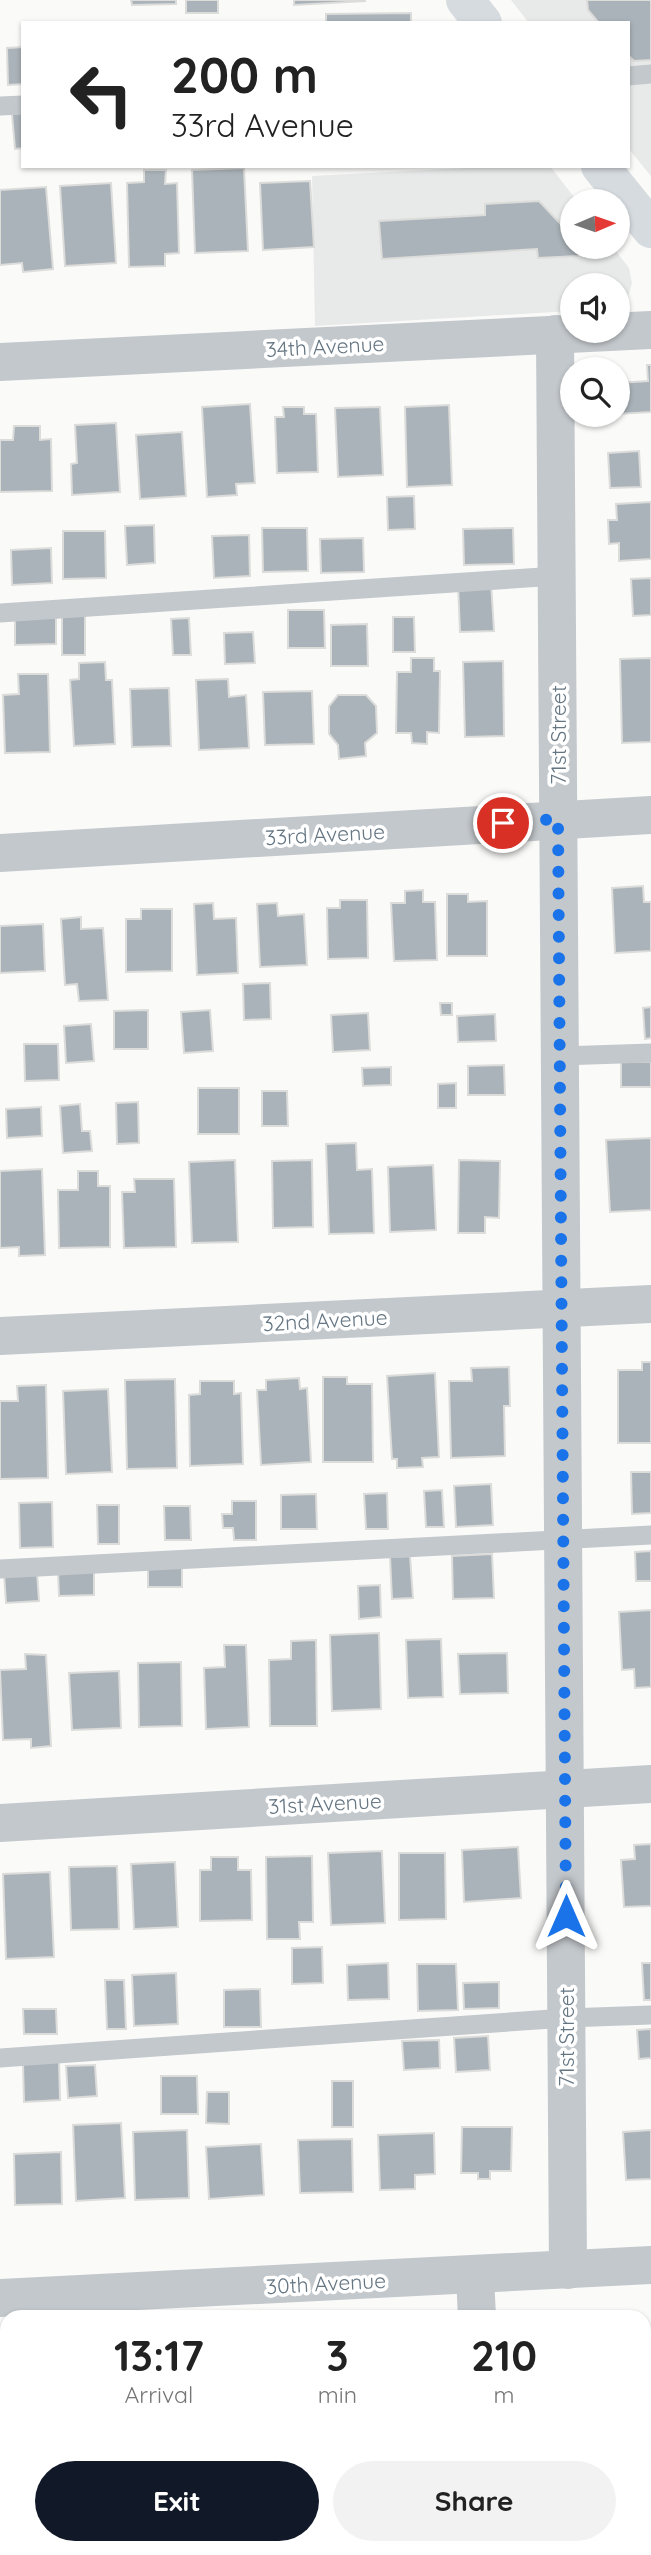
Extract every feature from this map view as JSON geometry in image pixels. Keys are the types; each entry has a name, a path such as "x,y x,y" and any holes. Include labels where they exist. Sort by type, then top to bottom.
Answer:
{"main road":[{"path":"465,0 481,21"},
{"path":"602,168 651,229"}],"street":[{"name":"34th Avenue","path":"0,362 651,330"},
{"name":"71st Street","path":"555,334 568,2270"},
{"name":"33rd Avenue","path":"0,853 651,815"},
{"name":"32nd Avenue","path":"0,1336 651,1304"},
{"name":"31st Avenue","path":"0,1823 651,1784"},
{"name":"30th Avenue","path":"0,2298 651,2265"},
{"path":"475,2276 477,2310"}],"lane":[{"path":"630,76 651,74"},
{"path":"0,106 21,105"},
{"path":"0,612 556,576"},
{"path":"559,1056 651,1053"},
{"path":"0,1569 651,1535"},
{"path":"0,2058 566,2018 651,2015"}],"shaded area":[{"path":"511,0 651,0 651,176 630,150 630,21 527,21"},
{"path":"466,168 552,168 568,189 560,189 560,259 622,259 630,273 560,273 560,312 315,326 312,176"}],"building":[{"path":"131,0 176,0 176,4 132,5"},
{"path":"186,0 218,0 218,13 186,13"},
{"path":"294,0 365,0 365,1 294,5"},
{"path":"587,0 651,0 651,60 634,61 630,57 630,21 597,21 588,10"},
{"path":"411,13 411,21 326,21 326,14"},
{"path":"21,47 21,84 8,85 7,48"},
{"path":"21,113 21,148 15,149 12,114"},
{"path":"244,168 248,251 195,253 192,170"},
{"path":"144,170 166,170 165,184 177,183 179,253 165,254 165,266 129,267 127,183 144,182"},
{"path":"310,181 314,247 263,250 260,183"},
{"path":"111,183 116,263 65,266 60,186"},
{"path":"46,187 53,269 23,272 22,263 0,265 0,190"},
{"path":"539,201 560,223 560,257 538,258 537,249 382,259 379,221 485,215 485,204"},
{"path":"647,365 651,365 651,412 630,413 630,382 648,381"},
{"path":"250,404 255,483 236,484 237,495 207,497 202,407"},
{"path":"449,405 452,485 407,487 405,407"},
{"path":"283,407 304,407 304,414 316,414 318,472 277,473 275,417 284,417"},
{"path":"380,407 383,475 338,477 335,408"},
{"path":"116,423 120,492 72,495 71,464 77,463 75,425"},
{"path":"14,426 40,426 40,440 51,439 52,491 0,492 0,440 13,440"},
{"path":"182,432 186,496 140,499 136,435"},
{"path":"639,451 641,487 610,488 608,453"},
{"path":"414,496 415,529 388,530 387,497"},
{"path":"651,502 651,559 619,561 619,543 609,544 608,520 617,520 616,504"},
{"path":"154,525 155,563 127,565 125,526"},
{"path":"262,528 307,528 308,571 263,572"},
{"path":"513,528 514,564 464,565 463,529"},
{"path":"63,531 105,531 106,578 63,579"},
{"path":"249,535 250,576 214,578 212,536"},
{"path":"363,538 364,572 321,573 320,539"},
{"path":"51,548 52,583 12,585 11,550"},
{"path":"651,578 651,615 633,616 631,579"},
{"path":"491,582 494,631 460,632 458,584"},
{"path":"288,610 324,610 325,648 288,648"},
{"path":"15,612 56,612 56,644 15,645"},
{"path":"62,613 85,614 85,655 62,655"},
{"path":"393,617 414,617 415,652 393,652"},
{"path":"189,618 191,655 173,655 171,619"},
{"path":"367,624 368,666 331,666 331,625"},
{"path":"253,632 255,663 225,664 224,633"},
{"path":"411,658 434,658 434,671 440,671 439,733 427,732 427,744 412,743 411,733 396,733 397,672 411,672"},
{"path":"651,658 651,742 622,743 620,659"},
{"path":"503,661 504,736 465,737 463,662"},
{"path":"105,662 106,680 112,680 115,744 74,746 70,680 79,679 79,663"},
{"path":"18,674 48,674 50,752 5,753 3,695 19,694"},
{"path":"228,679 229,697 246,695 249,748 199,750 196,680"},
{"path":"169,688 171,746 132,747 130,689"},
{"path":"312,691 314,744 265,745 263,692"},
{"path":"338,695 366,695 376,706 377,733 365,743 366,756 339,759 338,745 329,734 329,706"},
{"path":"643,886 644,902 651,902 651,951 615,953 612,888"},
{"path":"423,890 423,902 435,902 437,960 394,961 391,903 405,903 405,891"},
{"path":"447,894 468,894 468,902 487,901 487,956 447,956"},
{"path":"340,900 367,900 368,958 328,959 327,908 340,908"},
{"path":"213,903 214,919 236,918 238,973 197,975 194,904"},
{"path":"277,903 278,916 304,914 307,965 260,967 257,904"},
{"path":"141,909 172,909 172,971 126,972 126,919 141,919"},
{"path":"81,917 81,929 103,928 108,1000 79,1001 77,984 65,985 61,919"},
{"path":"43,924 45,971 0,973 0,926"},
{"path":"270,983 271,1019 244,1020 243,984"},
{"path":"440,1003 452,1003 452,1015 441,1015"},
{"path":"651,1007 651,1038 645,1039 643,1008"},
{"path":"148,1010 148,1049 114,1049 114,1011"},
{"path":"210,1010 213,1051 184,1053 181,1012"},
{"path":"368,1013 370,1050 333,1052 331,1015"},
{"path":"495,1014 496,1041 458,1042 457,1016"},
{"path":"91,1024 94,1061 66,1063 64,1026"},
{"path":"24,1044 58,1044 59,1080 25,1081"},
{"path":"621,1062 651,1062 651,1087 621,1087"},
{"path":"504,1065 505,1095 468,1095 468,1066"},
{"path":"391,1067 391,1085 363,1086 362,1068"},
{"path":"456,1083 456,1108 438,1108 438,1084"},
{"path":"198,1088 239,1088 239,1134 198,1134"},
{"path":"262,1091 287,1091 288,1126 262,1126"},
{"path":"138,1102 139,1143 117,1144 116,1103"},
{"path":"80,1104 82,1131 90,1131 92,1151 63,1153 60,1106"},
{"path":"41,1107 42,1136 7,1138 6,1109"},
{"path":"651,1138 651,1210 610,1212 606,1140"},
{"path":"356,1143 357,1170 372,1169 374,1233 329,1234 326,1144"},
{"path":"235,1160 238,1242 192,1243 189,1162"},
{"path":"312,1160 313,1227 273,1228 272,1161"},
{"path":"459,1160 500,1161 499,1218 485,1217 485,1233 458,1233"},
{"path":"433,1165 436,1230 390,1232 388,1167"},
{"path":"42,1169 45,1255 19,1256 19,1247 0,1248 0,1171"},
{"path":"78,1171 98,1171 98,1186 110,1186 110,1247 59,1248 58,1190 78,1190"},
{"path":"134,1179 174,1179 176,1247 124,1248 122,1192 135,1192"},
{"path":"642,1362 651,1362 651,1443 618,1443 618,1370 642,1370"},
{"path":"509,1367 510,1406 504,1406 505,1456 451,1458 449,1381 472,1381 471,1368"},
{"path":"435,1373 439,1457 422,1458 423,1467 397,1468 397,1459 392,1459 387,1376"},
{"path":"323,1377 347,1377 347,1384 372,1384 373,1462 323,1462"},
{"path":"299,1378 300,1389 307,1388 311,1462 261,1465 257,1390 266,1390 266,1380"},
{"path":"175,1379 177,1468 127,1469 125,1380"},
{"path":"200,1381 234,1381 234,1394 241,1393 243,1464 190,1466 189,1395 200,1394"},
{"path":"46,1385 48,1478 0,1479 0,1401 18,1401 17,1386"},
{"path":"108,1389 112,1472 66,1474 63,1391"},
{"path":"631,1472 651,1472 651,1513 632,1514"},
{"path":"491,1484 493,1525 456,1527 454,1486"},
{"path":"442,1490 444,1527 426,1527 424,1491"},
{"path":"387,1493 388,1529 366,1529 364,1494"},
{"path":"316,1494 317,1529 281,1529 281,1495"},
{"path":"232,1501 256,1501 256,1540 234,1540 233,1528 223,1528 222,1514 232,1514"},
{"path":"52,1502 53,1547 20,1548 19,1503"},
{"path":"97,1505 119,1505 119,1544 98,1544"},
{"path":"164,1506 190,1506 191,1540 165,1540"},
{"path":"651,1551 651,1581 636,1581 635,1552"},
{"path":"492,1554 494,1598 453,1599 452,1556"},
{"path":"410,1556 413,1598 392,1599 390,1557"},
{"path":"148,1564 182,1565 182,1587 148,1587"},
{"path":"94,1570 94,1595 59,1596 58,1572"},
{"path":"37,1572 39,1601 6,1603 4,1574"},
{"path":"380,1585 381,1617 359,1619 358,1586"},
{"path":"651,1610 651,1687 635,1688 634,1669 622,1670 619,1612"},
{"path":"379,1633 381,1709 332,1711 330,1635"},
{"path":"441,1639 443,1697 408,1698 406,1640"},
{"path":"316,1640 317,1726 270,1726 269,1660 291,1659 291,1641"},
{"path":"224,1645 246,1645 249,1727 206,1729 204,1668 225,1667"},
{"path":"507,1653 508,1693 460,1694 458,1654"},
{"path":"25,1654 46,1655 51,1746 31,1748 31,1739 3,1740 0,1670 26,1669"},
{"path":"181,1662 182,1726 139,1727 138,1663"},
{"path":"119,1671 121,1728 72,1730 69,1673"},
{"path":"651,1844 651,1906 624,1907 621,1860 635,1859 634,1845"},
{"path":"518,1847 521,1898 464,1902 462,1850"},
{"path":"382,1851 385,1923 331,1925 328,1853"},
{"path":"399,1853 445,1853 446,1919 399,1920"},
{"path":"312,1856 313,1922 299,1922 300,1939 267,1939 266,1857"},
{"path":"211,1857 238,1857 238,1870 251,1870 252,1920 200,1921 200,1870 211,1870"},
{"path":"175,1862 178,1927 134,1929 131,1864"},
{"path":"117,1866 119,1929 71,1930 69,1867"},
{"path":"50,1872 54,1957 6,1959 3,1874"},
{"path":"322,1947 323,1983 292,1984 292,1948"},
{"path":"388,1963 389,1999 348,2000 347,1965"},
{"path":"642,1963 651,1963 651,2000 644,2000"},
{"path":"417,1964 456,1964 458,2010 418,2011"},
{"path":"176,1973 178,2024 134,2026 132,1975"},
{"path":"105,1980 124,1980 126,2029 107,2029"},
{"path":"499,1982 499,2008 464,2009 463,1983"},
{"path":"260,1989 261,2027 224,2027 224,1990"},
{"path":"23,2009 56,2009 57,2034 24,2034"},
{"path":"651,2029 651,2058 639,2059 637,2030"},
{"path":"488,2036 490,2070 456,2072 454,2038"},
{"path":"439,2040 440,2068 404,2070 402,2041"},
{"path":"59,2061 60,2100 24,2102 23,2063"},
{"path":"95,2065 97,2096 68,2098 66,2066"},
{"path":"161,2076 197,2076 198,2114 161,2114"},
{"path":"332,2081 353,2081 353,2127 332,2127"},
{"path":"207,2092 229,2092 229,2124 206,2123"},
{"path":"121,2123 125,2198 76,2201 73,2125"},
{"path":"462,2127 512,2127 511,2171 490,2171 490,2179 478,2179 478,2173 461,2173"},
{"path":"187,2130 189,2198 135,2200 133,2132"},
{"path":"651,2130 651,2179 626,2180 623,2132"},
{"path":"434,2133 435,2174 415,2175 415,2189 380,2190 378,2135"},
{"path":"352,2139 353,2192 300,2193 298,2140"},
{"path":"261,2144 264,2195 209,2199 206,2147"},
{"path":"61,2152 62,2204 15,2205 14,2154"}],"route":[{"path":"503,823 558,819 566,1916"}]}
